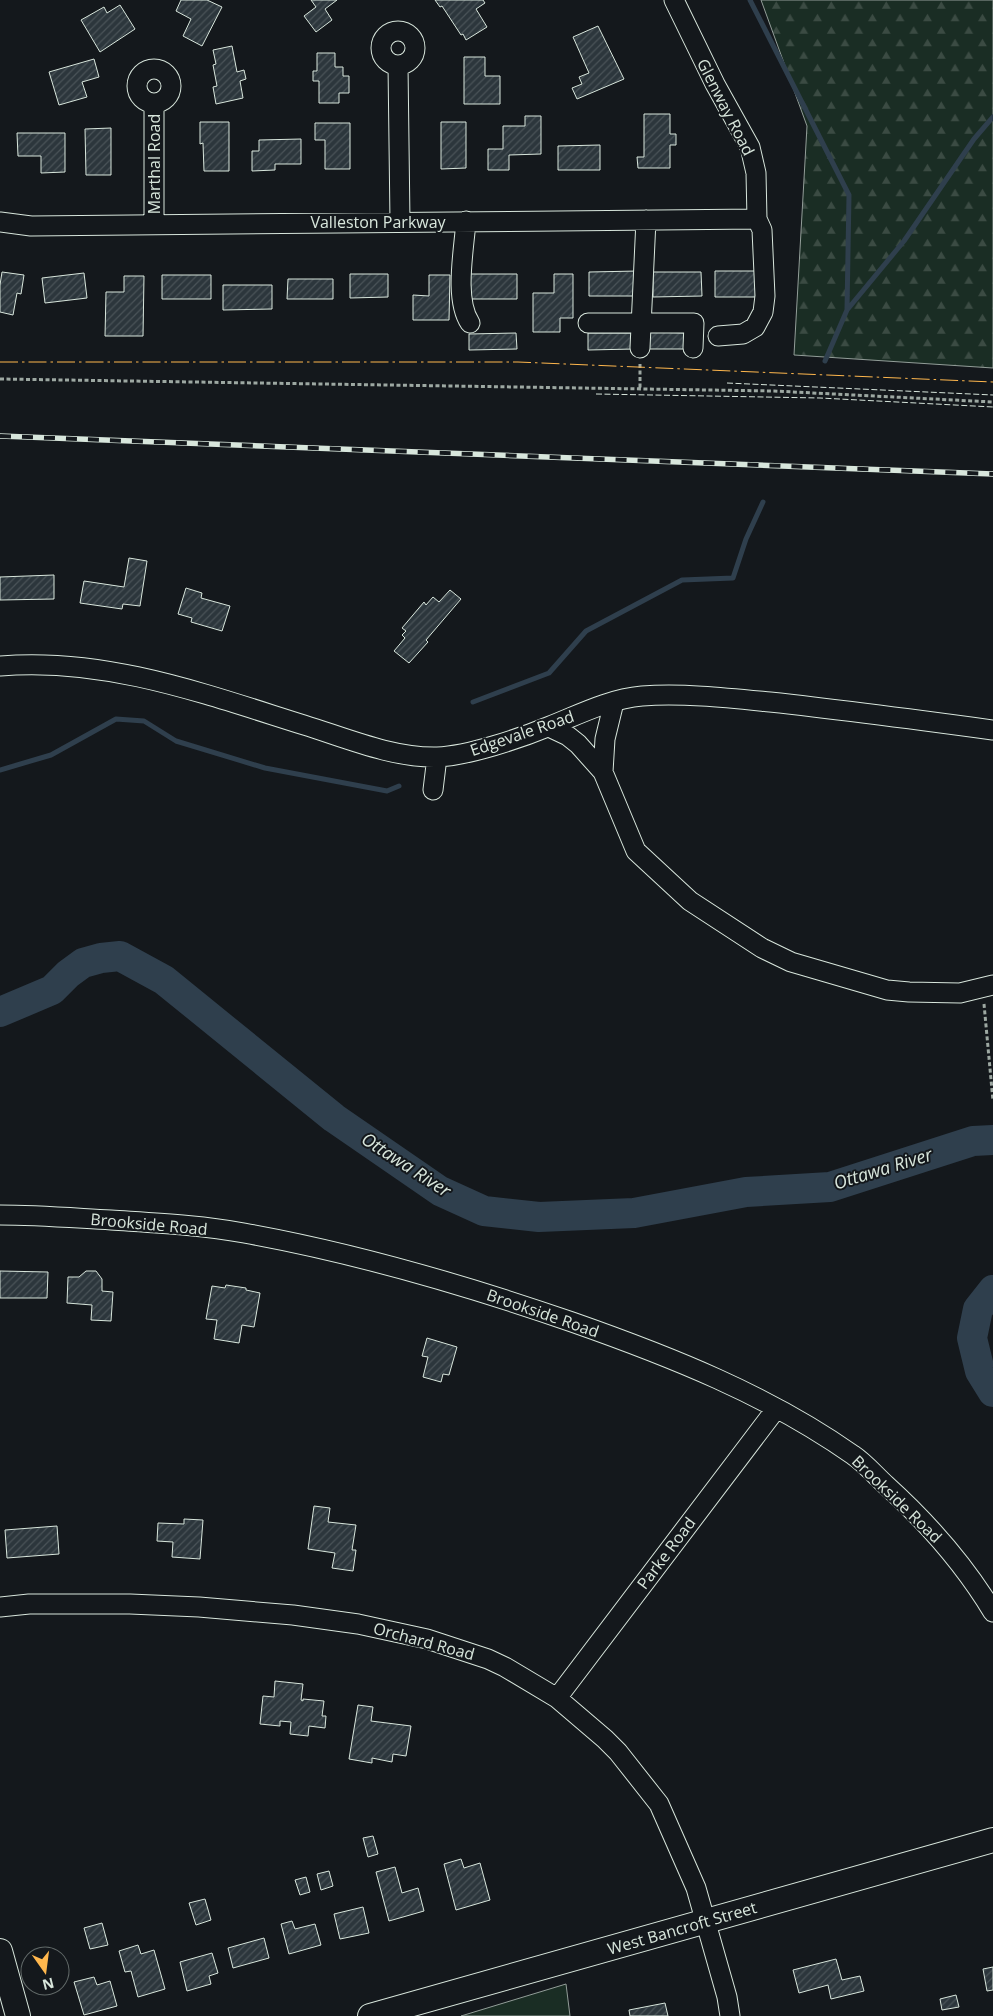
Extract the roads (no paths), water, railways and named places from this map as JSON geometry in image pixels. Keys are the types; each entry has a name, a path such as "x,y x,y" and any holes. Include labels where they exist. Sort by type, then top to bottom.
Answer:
{"main road":[{"name":"West Bancroft Street","path":"370,2016 993,1840"},
{"path":"0,1951 18,2016"}],"street":[{"name":"Glenway Road","path":"674,0 714,84 750,147 756,173 757,219 762,230 765,296 763,312 755,327 742,334 718,336"},
{"path":"398,65 400,222"},
{"name":"Marthal Road","path":"154,104 154,224"},
{"name":"Valleston Parkway","path":"0,222 31,226 757,219"},
{"path":"640,348 646,220"},
{"path":"466,221 461,293 465,315 470,323"},
{"path":"588,323 694,323 693,348"},
{"name":"Edgevale Road","path":"0,666 20,664 93,668 174,684 365,746 437,757 459,754 506,742 549,727 595,707 641,696 718,697 993,730"},
{"path":"603,772 604,739 614,702"},
{"path":"549,727 568,736 578,744 603,772 636,852 690,901 762,948 791,962 887,990 960,993 988,986"},
{"path":"433,790 437,757"},
{"name":"Brookside Road","path":"0,1215 171,1224 242,1232 351,1256 498,1297 624,1340 706,1374 776,1409 812,1428 856,1457 896,1493 961,1564 993,1612"},
{"name":"Parke Road","path":"557,1698 776,1409"},
{"name":"Orchard Road","path":"0,1607 38,1604 130,1604 199,1607 294,1615 358,1624 427,1639 488,1659 557,1698 618,1752 659,1804 696,1888 727,1997 730,2016"}],"waterway":[{"path":"750,0 849,195 847,310 825,361"},
{"path":"847,310 904,241 974,139 993,117"},
{"path":"473,702 549,673 586,631 682,580 733,578 746,539 763,502"},
{"path":"0,770 51,755 116,719 144,721 176,741 265,768 387,791 399,786"},
{"name":"Ottawa River","path":"0,1012 52,990 68,974 83,963 101,958 120,956 164,980 334,1118 440,1191 484,1211 539,1217 634,1213 746,1192 830,1187 973,1141 993,1140"},
{"name":"Ottawa River","path":"993,1290 978,1309 972,1338 980,1371 993,1392"}],"railway":[{"path":"0,436 993,474"}]}
